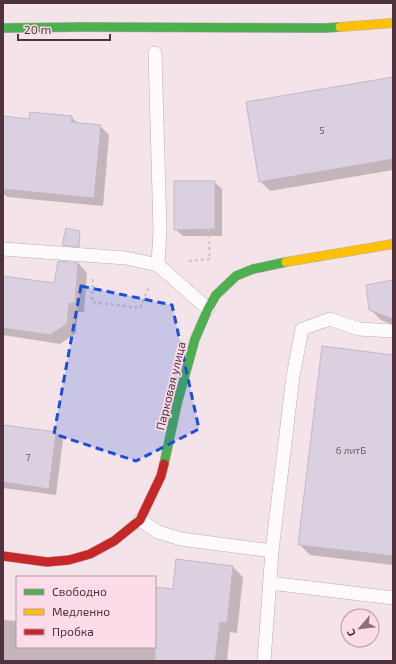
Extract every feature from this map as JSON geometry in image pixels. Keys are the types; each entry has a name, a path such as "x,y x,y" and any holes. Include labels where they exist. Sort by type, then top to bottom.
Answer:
{"street":[{"path":"3,28 325,28 393,23"},
{"name":"Парковая улица","path":"3,556 47,562 69,560 90,554 114,541 140,520 161,476 177,404 195,340 208,309 216,295 236,276 253,269 274,264 393,244"}],"lane":[{"path":"155,53 160,230 158,265"},
{"path":"3,249 126,258 158,265 208,309"},
{"path":"264,661 272,551 293,376 302,329 330,319 359,329 393,332"},
{"path":"140,520 158,532 181,539 272,551"},
{"path":"270,582 393,598"}],"path":[{"path":"94,256 92,302 140,308"}],"highlighted area":[{"path":"81,286 172,305 199,429 136,461 54,434"}],"building":[{"path":"393,77 393,159 259,182 246,102"},
{"path":"30,112 72,116 71,122 101,125 94,198 3,189 3,116 29,119"},
{"path":"174,181 215,181 215,229 174,230"},
{"path":"66,228 80,231 79,247 62,245"},
{"path":"58,261 78,263 75,303 69,303 67,324 50,335 3,328 3,276 54,283"},
{"path":"393,280 393,319 369,310 366,285"},
{"path":"322,346 393,355 393,556 298,545"},
{"path":"3,425 56,432 49,489 3,482"},
{"path":"176,559 233,566 227,623 220,622 215,661 155,661 156,587 173,589"}],"traffic: fast":[{"path":"3,28 340,27"},
{"path":"164,464 177,404 195,339 216,295 236,276 253,269 286,262"}],"traffic: slow":[{"path":"340,27 393,23"},
{"path":"286,262 393,244"}],"traffic: jam":[{"path":"3,556 47,562 69,560 90,554 114,541 140,520 161,476 164,464"}]}
